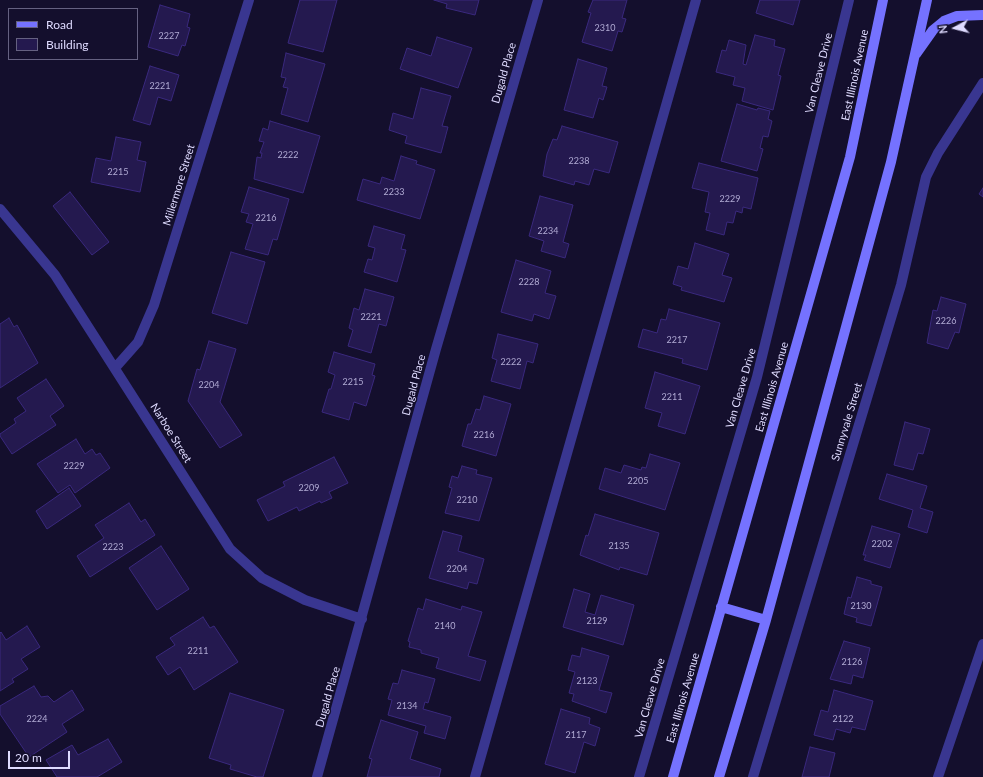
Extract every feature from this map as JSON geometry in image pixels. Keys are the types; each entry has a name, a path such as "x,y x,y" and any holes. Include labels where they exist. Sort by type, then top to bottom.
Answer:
{"main road":[{"name":"East Illinois Avenue","path":"672,777 850,156 883,0"},
{"path":"719,777 766,620 892,162 927,0"},
{"path":"914,57 933,30 944,21 957,16 983,15"},
{"path":"721,607 766,620"}],"street":[{"name":"Millermore Street","path":"115,368 138,342 154,306 249,0"},
{"name":"Dugald Place","path":"317,777 436,349 538,0"},
{"path":"475,777 696,0"},
{"name":"Van Cleave Drive","path":"639,777 758,377 849,0"},
{"name":"Sunnyvale Street","path":"753,777 901,285 926,177 942,148 983,84"},
{"name":"Narboe Street","path":"0,209 55,275 230,549 262,578 305,600 362,619"},
{"path":"938,777 983,644"}],"building":[{"path":"300,0 337,0 323,52 288,43"},
{"path":"434,0 479,0 475,15 446,8 447,4"},
{"path":"593,0 627,0 622,18 626,19 622,32 618,31 612,51 582,42 591,13 588,12"},
{"path":"760,0 800,0 793,25 756,13"},
{"path":"160,5 190,14 187,27 190,28 185,46 182,45 178,56 148,47"},
{"path":"755,35 775,40 774,46 785,49 778,75 781,76 773,110 742,101 745,88 733,85 735,77 716,72 722,50 726,51 729,40 746,45 743,64 746,65"},
{"path":"437,37 472,48 458,88 400,69 407,48 431,56"},
{"path":"286,53 325,64 308,122 281,114 288,88 283,87 286,78 281,77"},
{"path":"578,59 607,68 602,86 607,87 603,100 599,98 593,118 564,110"},
{"path":"150,66 179,75 171,101 158,97 150,125 133,120"},
{"path":"421,88 451,96 442,126 448,127 441,153 405,143 407,136 389,130 393,113 413,119"},
{"path":"737,104 757,110 758,108 770,111 768,119 772,121 768,137 763,136 760,148 763,149 757,171 721,161"},
{"path":"270,121 320,136 303,193 254,179 257,157 261,158 262,153 260,153 264,142 259,141 263,128 268,130"},
{"path":"562,126 618,142 609,173 594,169 589,185 575,181 574,185 543,176 547,154 553,139 557,140"},
{"path":"116,137 141,142 137,160 146,162 140,192 91,182 96,158 111,161"},
{"path":"401,156 417,161 416,164 435,170 420,219 357,200 363,179 380,184 382,177 394,181"},
{"path":"699,163 758,178 751,209 743,207 742,213 736,211 733,223 727,222 724,235 706,230 710,213 705,212 709,192 692,188"},
{"path":"249,187 289,199 277,240 273,239 268,255 245,249 253,224 246,222 249,214 241,212"},
{"path":"983,188 983,197 979,194"},
{"path":"70,192 109,242 92,255 53,206"},
{"path":"540,196 573,205 563,242 569,244 565,258 541,251 544,241 529,236"},
{"path":"374,226 405,235 401,249 406,250 397,282 364,272 368,259 372,260 375,248 368,246"},
{"path":"695,243 729,254 722,275 732,278 724,302 681,290 682,287 673,284 678,266 688,269"},
{"path":"231,252 265,262 247,324 212,313"},
{"path":"516,260 551,271 545,293 556,296 549,319 534,314 532,321 501,312"},
{"path":"365,289 394,297 386,326 379,324 371,353 348,346 353,330 349,328 354,308 359,310"},
{"path":"941,297 966,304 959,333 955,332 948,349 927,343 933,310 937,311"},
{"path":"669,309 720,323 707,370 682,363 683,359 638,347 643,329 657,333 661,319 666,320"},
{"path":"9,318 14,327 17,325 38,363 0,388 0,324"},
{"path":"498,334 538,344 533,363 527,361 520,389 491,381 497,360 492,358"},
{"path":"209,341 236,349 220,402 242,435 220,448 188,401 197,369 200,370"},
{"path":"334,352 375,364 372,375 375,376 366,406 354,402 349,420 322,412 335,375 328,372"},
{"path":"655,372 700,386 685,434 658,426 662,413 645,408"},
{"path":"46,379 64,406 50,416 56,425 12,454 0,434 16,423 14,419 26,411 17,398"},
{"path":"484,396 511,404 496,456 462,446 468,424 471,424 476,409 480,410"},
{"path":"905,422 930,429 923,454 918,453 913,470 894,465"},
{"path":"76,439 85,454 92,449 96,455 100,453 110,468 75,493 70,485 58,493 37,464"},
{"path":"650,454 680,463 665,510 599,489 605,468 621,473 624,465 641,470 642,467 646,468"},
{"path":"334,457 348,483 329,492 332,498 321,503 320,501 299,511 297,507 268,521 257,500 285,486 283,482"},
{"path":"462,466 477,470 476,474 492,478 479,521 445,513 452,488 449,487 452,476 458,478"},
{"path":"887,474 927,486 920,508 933,512 927,533 908,527 913,510 879,499"},
{"path":"69,488 81,506 47,529 36,511"},
{"path":"129,503 141,522 145,519 155,535 90,577 77,556 104,538 95,525"},
{"path":"595,514 659,533 647,575 620,567 619,570 580,555 586,535 588,536"},
{"path":"872,526 900,534 890,568 864,560 866,555 863,555"},
{"path":"443,531 462,536 458,551 484,559 477,584 469,582 467,589 429,578"},
{"path":"161,546 189,589 157,610 129,568"},
{"path":"857,577 871,581 871,584 882,587 871,626 856,622 857,618 844,614 848,597 851,598"},
{"path":"574,589 590,594 585,612 595,615 601,595 634,605 623,645 563,627"},
{"path":"426,599 461,610 462,606 482,612 468,656 486,661 480,681 436,668 439,658 421,653 421,650 409,647 410,642 408,641 418,608 423,610"},
{"path":"203,617 210,628 214,626 238,662 194,690 180,667 168,675 156,657 175,645 170,638"},
{"path":"27,626 40,647 21,659 28,669 12,679 14,682 0,691 0,633 1,632 6,640"},
{"path":"844,641 870,648 863,678 853,675 851,684 830,679"},
{"path":"582,648 609,656 599,690 612,693 606,713 572,701 574,694 569,693 575,672 568,670 572,655 580,657"},
{"path":"402,670 435,679 428,703 425,702 423,709 451,717 445,739 424,733 426,726 388,715 392,700 388,699 393,683 398,684"},
{"path":"34,686 41,697 48,696 54,702 72,690 84,710 62,724 67,732 29,757 0,714 0,706"},
{"path":"834,690 873,701 865,730 852,727 850,733 836,729 833,740 814,735 821,710 828,712"},
{"path":"230,693 284,710 263,777 257,777 230,769 231,765 209,758"},
{"path":"561,709 590,718 589,724 600,728 595,746 584,742 575,773 545,764"},
{"path":"381,720 418,732 410,759 441,769 439,777 367,777 372,759 369,758"},
{"path":"108,739 122,762 97,777 57,777 46,760 72,745 78,755"},
{"path":"810,747 835,753 829,777 802,777"}]}
